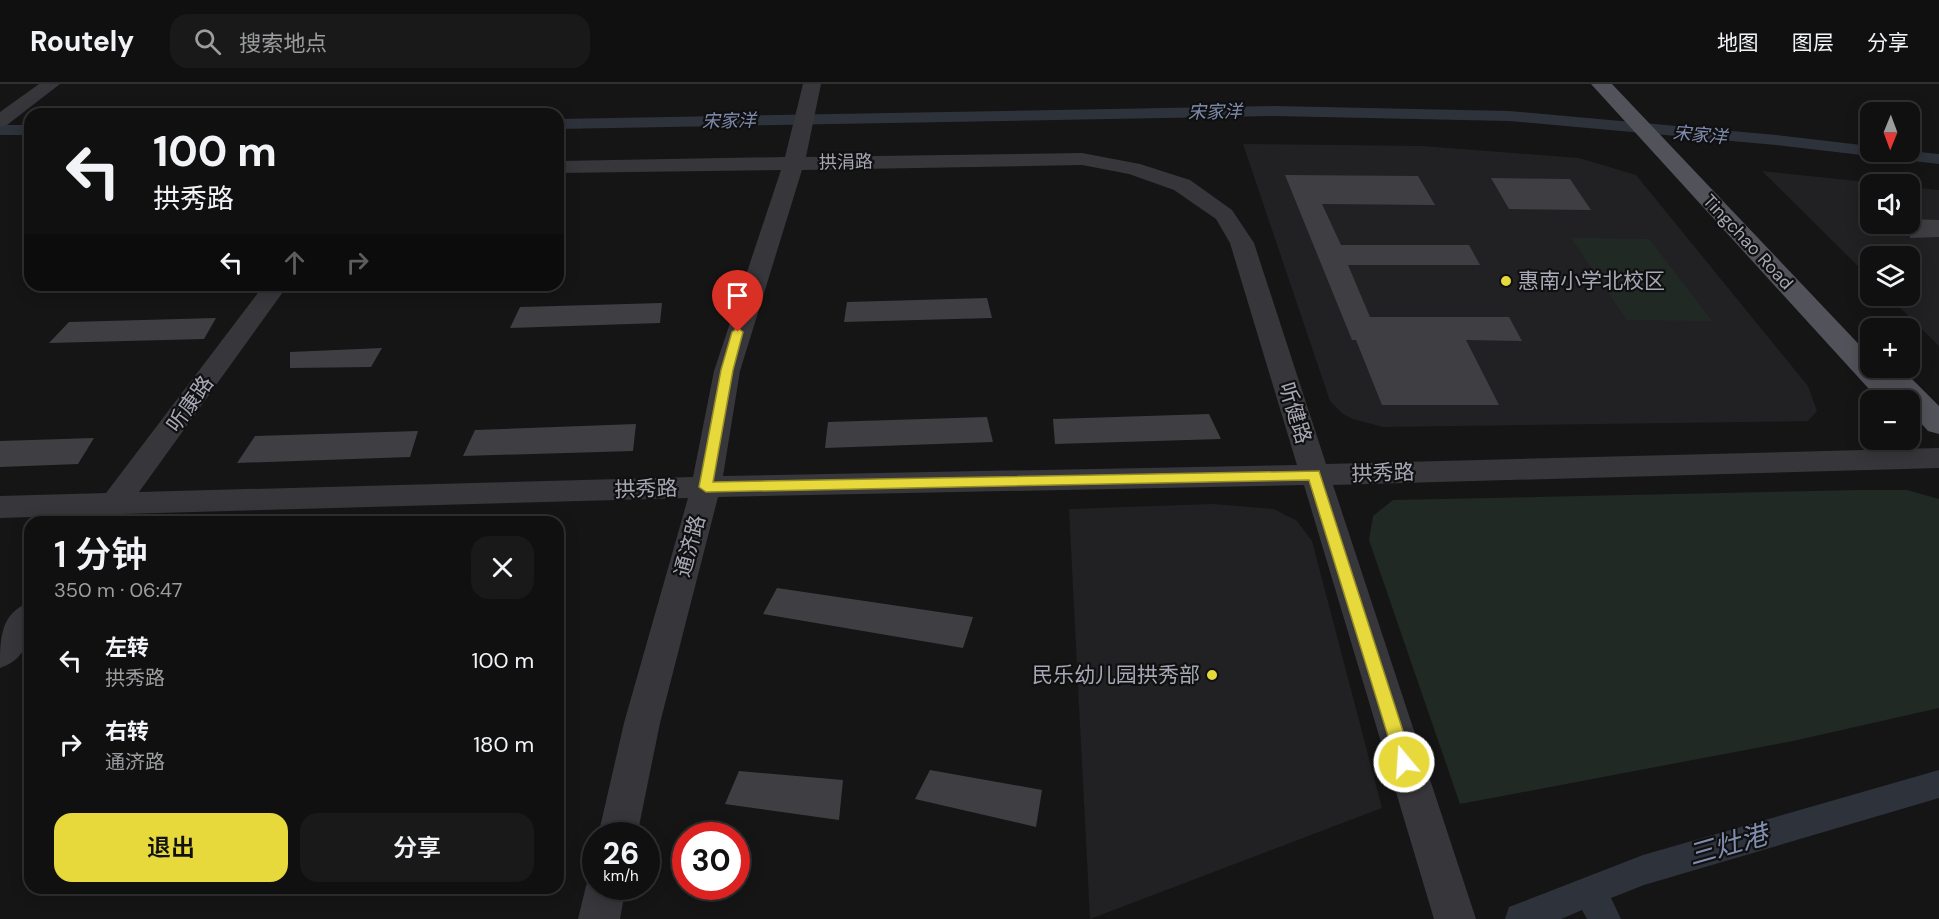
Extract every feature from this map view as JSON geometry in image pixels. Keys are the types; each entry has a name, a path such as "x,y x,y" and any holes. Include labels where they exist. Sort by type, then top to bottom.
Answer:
{"main road":[{"name":"Tingchao Road","path":"1601,84 1619,93 1886,390"},
{"path":"1619,93 1639,103 1679,158 1860,344"},
{"path":"1894,378 1939,424"},
{"path":"1920,428 1939,448"}],"street":[{"name":"通济路","path":"620,822 642,723 706,487 732,351 795,153 811,90"},
{"path":"33,108 56,91"},
{"path":"0,121 24,112"},
{"path":"0,137 24,115"},
{"name":"拱涓路","path":"564,167 795,153 1082,159 1133,168"},
{"name":"听健路","path":"1133,168 1182,185 1224,214 1242,243 1455,919"},
{"name":"听康路","path":"108,513 272,291"},
{"name":"拱秀路","path":"0,507 108,513 706,487 1314,475 1939,458"},
{"path":"0,654 24,623"},
{"path":"599,919 603,900"}],"shaded area":[{"name":"惠南小学北校区","path":"1243,144 1422,146 1579,158 1636,175 1808,386 1817,411 1808,421 1383,427 1353,419 1343,414 1330,401"},
{"path":"1762,171 1860,181 1860,234 1920,234 1920,188 1939,190 1939,346 1920,327 1920,318 1910,318 1898,306 1920,306 1920,246 1860,246 1860,268"},
{"path":"1571,238 1649,239 1712,321 1627,320"},
{"path":"1907,490 1939,499 1939,708 1793,741 1460,804 1369,540 1373,516 1393,500"},
{"name":"民乐幼儿园拱秀部","path":"1213,504 1274,509 1297,521 1312,541 1382,808 1090,919 1069,509"}],"building":[{"path":"1285,175 1418,176 1435,205 1322,204 1341,245 1469,245 1480,265 1348,265 1370,317 1509,317 1522,341 1466,340 1499,405 1382,405 1356,340 1352,340"},
{"path":"1491,178 1570,179 1591,210 1509,209"},
{"path":"1920,219 1939,220 1939,237 1910,238 1910,234 1920,234"},
{"path":"987,298 992,318 844,322 847,302"},
{"path":"662,303 660,323 510,328 520,307"},
{"path":"216,318 204,339 49,343 69,322"},
{"path":"382,348 371,367 290,368 290,352"},
{"path":"1209,414 1221,439 1055,444 1053,419"},
{"path":"987,417 993,442 825,448 828,422"},
{"path":"636,424 633,451 463,456 475,430"},
{"path":"418,431 410,457 237,463 255,436"},
{"path":"94,438 78,464 0,467 0,441"},
{"path":"777,588 973,617 963,648 763,614"},
{"path":"930,770 1042,790 1036,827 915,799"},
{"path":"739,771 843,780 839,820 725,804"}],"waterway":[{"name":"宋家洋","path":"564,124 1274,111 1509,116 1860,150"},
{"name":"宋家洋","path":"0,130 24,130"},
{"name":"宋家洋","path":"1920,157 1939,159"},
{"name":"三灶港","path":"1589,892 1643,870 1939,784"},
{"name":"三灶港","path":"1521,919 1589,892"},
{"path":"1589,892 1605,919"}],"place":[{"name":"惠南小学北校区","path":"1506,281"},
{"name":"民乐幼儿园拱秀部","path":"1212,675"}],"route":[{"path":"738,332 727,370 706,487 1314,475 1404,762"}]}
